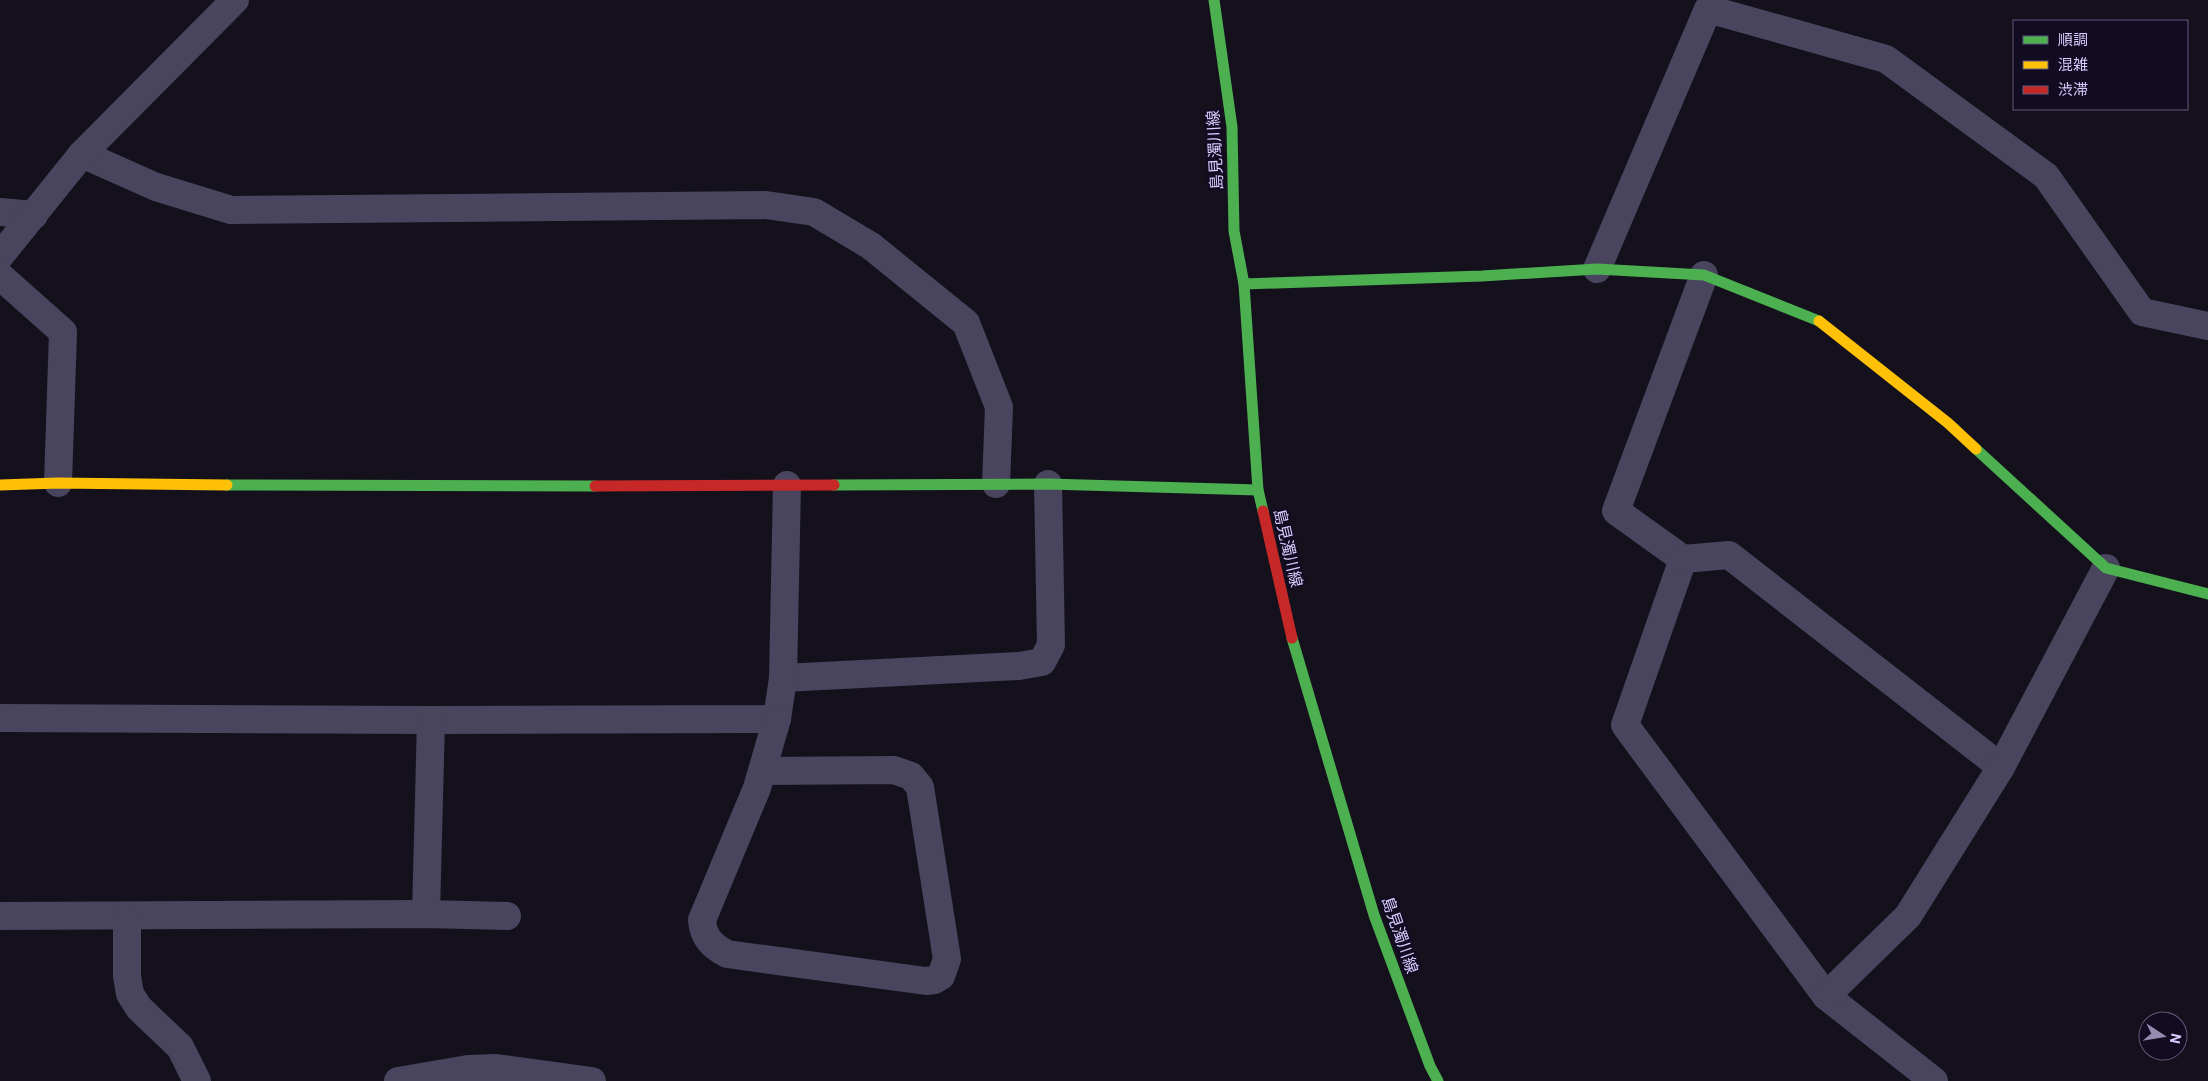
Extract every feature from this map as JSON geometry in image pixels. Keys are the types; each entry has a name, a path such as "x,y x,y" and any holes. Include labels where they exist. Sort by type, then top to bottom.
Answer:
{"street":[{"path":"0,256 82,154 235,0"},
{"name":"島見濁川線","path":"1214,0 1232,127 1234,231 1244,284 1258,490 1296,653 1372,905 1430,1066 1438,1081"},
{"path":"1597,269 1708,9 1886,59 2046,176 2142,312 2208,326"},
{"path":"82,154 156,187 231,210 766,205 814,212 871,246 966,323 999,407 996,484"},
{"path":"0,212 34,215"},
{"path":"1244,284 1597,269 1704,275 1816,319 1948,423 2106,568 2208,594"},
{"path":"1704,275 1616,511 1683,558 1728,554 2001,767"},
{"path":"0,276 63,332 58,483"},
{"path":"0,485 58,483 430,487 1048,484 1258,490"},
{"path":"783,678 1019,666 1042,662 1051,645 1048,484"},
{"path":"763,771 894,770 911,776 916,781 920,787 947,959 941,976 934,980 926,981 727,954 716,948 703,931 702,920 763,771 777,719 783,678 787,485"},
{"path":"1683,558 1626,725 1826,996 1934,1081"},
{"path":"1826,996 1908,916 2001,767 2106,568"},
{"path":"0,718 777,719"},
{"path":"426,914 431,720"},
{"path":"0,916 126,917 426,914 507,916"},
{"path":"126,917 127,976 130,994 139,1008 180,1047 191,1066 196,1081"},
{"path":"398,1081 468,1068 496,1068 578,1080"}],"traffic: fast":[{"path":"1214,0 1232,127 1234,231 1244,284 1258,490 1263,511"},
{"path":"1244,284 1482,276 1597,269 1704,275 1819,321"},
{"path":"1976,449 2106,568 2208,594"},
{"path":"834,485 1048,484 1258,490"},
{"path":"227,485 595,486"},
{"path":"1292,638 1374,915 1430,1066 1438,1081"}],"traffic: slow":[{"path":"1819,321 1948,423 1976,449"},
{"path":"0,485 58,483 227,485"}],"traffic: jam":[{"path":"595,486 834,485"},
{"path":"1263,511 1292,638"}]}
